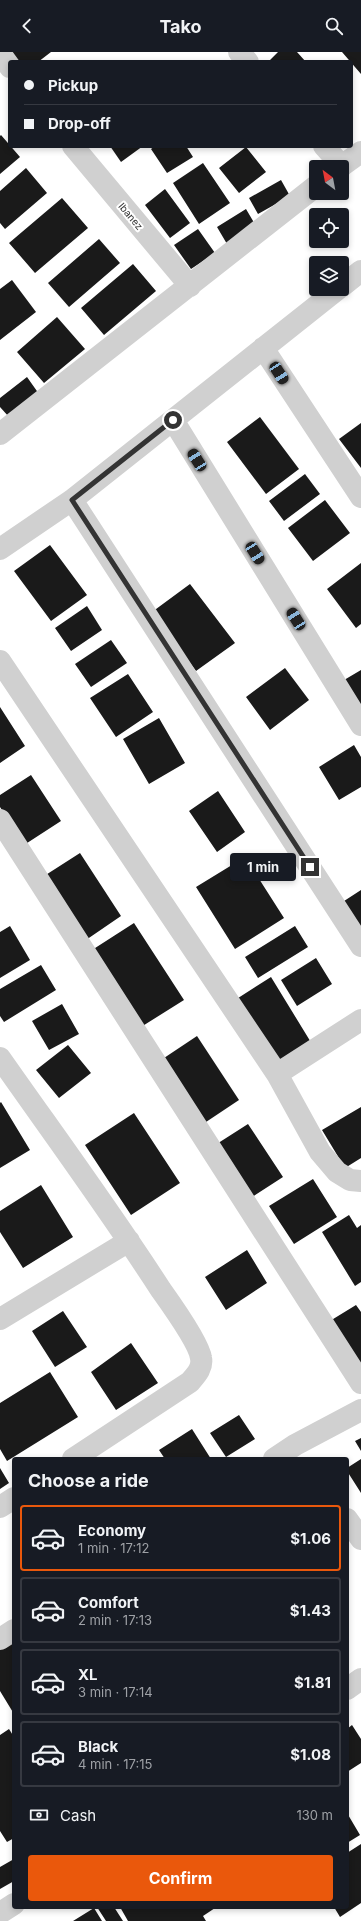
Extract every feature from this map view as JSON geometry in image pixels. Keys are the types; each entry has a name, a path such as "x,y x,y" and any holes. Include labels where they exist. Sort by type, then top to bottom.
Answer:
{"street":[{"path":"239,52 246,60"},
{"path":"0,53 8,64"},
{"name":"Ibanez","path":"75,148 190,286"},
{"path":"326,148 336,160"},
{"path":"349,160 361,152"},
{"path":"0,434 309,192"},
{"path":"349,280 361,271"},
{"path":"0,549 72,500 329,296"},
{"path":"263,348 361,497"},
{"path":"173,420 361,725"},
{"path":"72,500 361,946"},
{"path":"0,660 277,1074 320,1152 337,1172 350,1180 361,1181"},
{"path":"0,820 361,1383"},
{"path":"277,1074 361,1020"},
{"path":"0,1058 129,1240 179,1316 198,1348 201,1359 200,1370 190,1382 76,1457"},
{"path":"0,1319 129,1240"},
{"path":"281,1457 300,1452 361,1410"},
{"path":"0,1507 12,1499"},
{"path":"349,1522 361,1539"},
{"path":"0,1639 12,1631"},
{"path":"349,1688 361,1679"},
{"path":"0,1913 12,1905"}],"building":[{"path":"0,52 51,52 41,60 8,60"},
{"path":"278,52 297,52 304,60 270,60"},
{"path":"342,52 361,52 361,74 353,65 353,60 349,60"},
{"path":"1,135 8,143 8,148 12,148 20,157 0,174"},
{"path":"111,148 140,148 121,162"},
{"path":"187,148 193,157 167,173 151,149"},
{"path":"245,148 247,148 266,172 239,193 219,168"},
{"path":"203,163 230,203 199,224 173,183"},
{"path":"26,168 47,193 5,229 0,223 0,191"},
{"path":"281,180 290,196 258,214 249,198"},
{"path":"165,189 190,223 170,238 145,205"},
{"path":"62,198 88,228 35,273 9,243"},
{"path":"246,209 256,226 227,244 217,227"},
{"path":"198,229 215,253 191,269 174,245"},
{"path":"99,239 120,263 69,307 48,283"},
{"path":"133,264 156,291 104,335 81,308"},
{"path":"12,280 36,312 0,340 0,289"},
{"path":"57,317 85,349 44,383 17,352"},
{"path":"27,377 39,394 9,417 0,407 0,398"},
{"path":"260,417 299,469 266,494 227,442"},
{"path":"361,423 361,468 339,439"},
{"path":"305,474 320,494 284,521 269,501"},
{"path":"325,500 350,533 313,561 288,528"},
{"path":"50,545 87,595 51,621 14,571"},
{"path":"361,563 361,624 356,628 327,589"},
{"path":"190,584 235,643 196,671 152,612"},
{"path":"87,606 102,630 71,651 55,628"},
{"path":"111,640 127,663 91,687 75,664"},
{"path":"285,668 309,700 270,730 246,697"},
{"path":"361,670 361,718 339,683"},
{"path":"128,674 153,712 116,737 90,698"},
{"path":"0,707 25,746 0,763"},
{"path":"159,718 185,763 149,784 123,739"},
{"path":"354,745 361,757 361,787 339,800 319,767"},
{"path":"31,775 61,821 24,845 0,807 0,795"},
{"path":"218,791 245,832 217,852 189,811"},
{"path":"80,853 121,916 83,942 41,878"},
{"path":"245,857 284,918 235,949 196,887"},
{"path":"361,890 361,933 341,903"},
{"path":"134,923 184,1000 141,1027 92,950"},
{"path":"10,926 30,960 0,978 0,932"},
{"path":"295,926 308,947 258,978 245,957"},
{"path":"316,958 332,984 297,1006 281,980"},
{"path":"41,965 56,990 4,1022 0,1016 0,989"},
{"path":"271,977 312,1044 276,1066 235,1000"},
{"path":"62,1004 79,1034 49,1050 32,1021"},
{"path":"197,1036 239,1100 203,1124 161,1060"},
{"path":"68,1045 91,1073 59,1098 36,1070"},
{"path":"1,1102 30,1150 0,1168 0,1103"},
{"path":"361,1107 361,1158 345,1168 322,1130"},
{"path":"134,1113 180,1183 131,1215 85,1145"},
{"path":"248,1124 283,1177 246,1201 212,1147"},
{"path":"313,1179 337,1217 294,1244 269,1206"},
{"path":"41,1185 73,1237 23,1268 0,1232 0,1211"},
{"path":"349,1215 357,1228 361,1225 361,1282 355,1286 322,1232"},
{"path":"247,1250 267,1283 226,1310 205,1277"},
{"path":"356,1305 361,1312 361,1371 325,1324"},
{"path":"63,1311 87,1347 55,1367 32,1331"},
{"path":"131,1343 158,1383 116,1410 91,1372"},
{"path":"50,1372 78,1417 7,1461 0,1449 0,1403"},
{"path":"239,1415 255,1439 226,1457 210,1433"},
{"path":"192,1429 210,1457 164,1457 159,1450"},
{"path":"361,1438 361,1451 355,1441"},
{"path":"361,1459 361,1493 349,1474 349,1467"},
{"path":"0,1468 9,1483 0,1489"},
{"path":"12,1640 12,1711 0,1691 0,1647"},
{"path":"352,1725 361,1739 361,1763 349,1771 349,1727"},
{"path":"9,1729 12,1734 12,1839 7,1842 0,1831 0,1735"},
{"path":"349,1816 360,1835 349,1842"},
{"path":"361,1844 361,1903 340,1917 335,1909 349,1909 349,1852"},
{"path":"12,1860 12,1882 0,1889 0,1867"},
{"path":"95,1909 102,1921 73,1921"},
{"path":"98,1909 115,1909 123,1921 106,1921"},
{"path":"121,1909 214,1909 203,1916 206,1921 128,1921"}],"route":[{"path":"173,420 72,500 310,867"}]}
